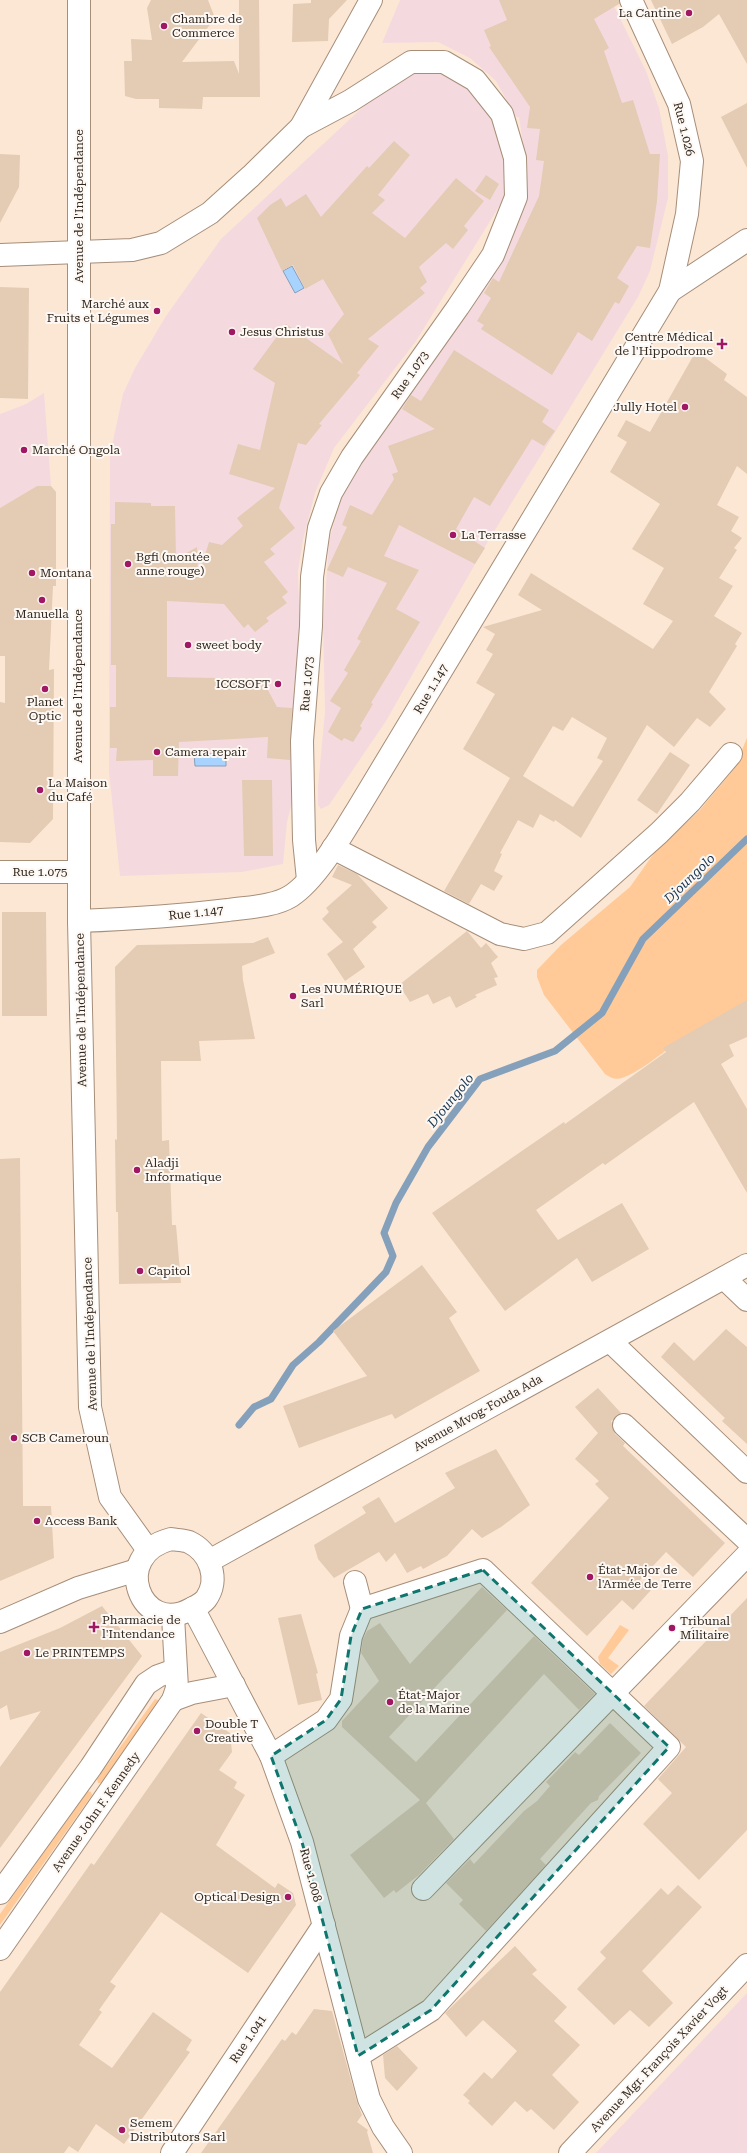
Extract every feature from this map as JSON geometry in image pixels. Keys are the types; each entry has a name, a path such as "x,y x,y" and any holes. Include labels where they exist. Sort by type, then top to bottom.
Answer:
{"street":[{"name":"Avenue de l'Indépendance","path":"79,0 79,921 90,1407 110,1497 148,1550"},
{"path":"0,255 132,250 161,243 210,213 251,176 301,127 371,0"},
{"name":"Rue 1.026","path":"630,0 679,104 692,161 687,214 670,291"},
{"name":"Rue 1.073","path":"301,127 350,102 411,62 444,62 475,80 502,114 515,158 516,197 493,255 352,457 331,493 319,528 312,577 311,626 302,741 304,840 308,880"},
{"path":"670,291 747,240"},
{"name":"Rue 1.147","path":"79,921 174,916 265,905 290,896 308,880 333,848 670,291"},
{"path":"333,848 500,934 524,939 547,932 618,871 690,802 731,754"},
{"name":"Rue 1.075","path":"0,872 79,872"},
{"name":"Avenue Mvog-Fouda Ada","path":"209,1561 747,1265"},
{"path":"724,1278 747,1300"},
{"path":"610,1341 747,1472"},
{"path":"624,1425 747,1540"},
{"path":"171,1539 188,1542 200,1549 209,1561 213,1574 212,1585 209,1595 201,1605 183,1614 173,1616 157,1612 142,1599 138,1590 137,1570 140,1560 148,1550 158,1542 171,1539"},
{"path":"423,1889 747,1556"},
{"path":"0,1622 78,1588 137,1570"},
{"path":"358,2056 431,2010 669,1747 483,1570 362,1609"},
{"path":"271,1756 326,1720 341,1699 351,1636 362,1609 355,1582"},
{"name":"Rue 1.008","path":"193,1608 271,1756 302,1842 369,2099 383,2127 401,2153"},
{"name":"Avenue John F. Kennedy","path":"4,1935 116,1784 173,1700 177,1688 173,1616"},
{"path":"0,1893 91,1767 146,1684 158,1676 175,1670"},
{"path":"173,1700 192,1692 234,1685"},
{"path":"91,1767 116,1784"},
{"name":"Rue 1.041","path":"172,2153 324,1925"},
{"name":"Avenue Mgr. François Xavier Vogt","path":"570,2153 747,1965"}],"highlighted area":[{"path":"483,1570 669,1747 431,2010 358,2056 302,1842 271,1756 326,1720 341,1699 351,1636 362,1609"}],"shaded area":[{"path":"400,0 611,0 646,71 659,108 668,156 668,198 650,271 638,297 487,543 386,721 329,805 321,809 318,805 318,787 325,711 323,627 329,542 340,498 385,426 526,183 527,171 519,117 516,117 496,81 470,58 438,42 382,43"},
{"path":"415,70 440,71 469,86 494,122 506,173 505,197 416,341 334,448 315,493 303,540 298,571 302,712 299,775 287,822 283,864 242,872 120,876 109,772 110,455 123,394 135,368 166,316 221,239 378,93"},
{"name":"Marché Ongola","path":"44,393 51,486 37,486 0,508 0,414 26,404"},
{"path":"747,738 747,1013 682,1040 642,1068 629,1075 620,1079 611,1078 605,1074 544,995 537,977 537,970 561,945 630,887 657,849 699,811 734,769"},
{"path":"620,1625 629,1630 608,1658 619,1666 611,1674 600,1664 598,1657"},
{"path":"155,1699 159,1702 102,1783 98,1783 97,1779"},
{"path":"88,1791 91,1792 92,1795 0,1925 0,1914"},
{"path":"747,1993 747,2153 596,2153 717,2025"}],"water":[{"path":"292,266 304,288 295,293 283,271"},
{"path":"194,754 226,754 226,766 195,766"}],"building":[{"path":"151,0 208,0 215,18 182,62 234,61 239,74 239,0 259,0 260,97 203,97 202,109 159,108 159,99 136,99 125,96 124,61 132,61 131,39 152,40 147,8"},
{"path":"311,0 347,0 329,19 328,41 292,42 293,4 311,3"},
{"path":"499,0 619,0 619,4 594,19 609,48 604,51 622,103 633,100 650,154 660,154 657,201 650,248 637,246 617,278 629,286 619,304 615,302 592,341 578,332 552,375 481,329 484,325 477,321 491,298 484,293 493,278 499,282 539,196 544,161 536,160 540,129 527,128 530,107 489,47 491,46 484,30 507,20"},
{"name":"La Cantine","path":"651,0 747,0 747,64 719,14 703,27 672,44"},
{"path":"747,103 747,168 721,117"},
{"path":"394,141 410,155 378,195 385,200 372,213 405,238 456,178 484,201 464,226 468,230 453,249 446,243 419,267 427,282 420,288 425,293 368,339 379,346 357,373 360,375 319,424 322,425 306,445 298,443 279,508 295,528 270,549 275,554 264,562 288,592 282,597 287,603 266,618 269,621 255,632 248,624 244,628 224,604 167,601 167,677 262,679 277,707 292,708 290,760 267,758 268,737 179,742 178,776 153,776 153,760 116,761 117,748 110,748 110,707 116,707 116,665 111,665 111,524 115,524 115,502 151,503 151,506 175,506 176,559 197,547 198,578 209,542 222,545 243,526 237,518 275,488 229,474 238,444 260,450 275,383 253,369 286,324 343,364 328,334 344,314 323,279 305,289 293,265 282,271 257,218 270,205 281,198 286,207 306,194 321,217 367,166 369,168"},
{"path":"0,154 20,155 19,187 0,223"},
{"path":"486,175 499,184 490,200 475,191"},
{"path":"0,287 29,288 28,399 0,398"},
{"path":"454,350 549,410 542,422 555,431 544,446 532,439 490,506 474,497 456,529 485,548 475,564 399,525 384,556 419,570 396,609 420,622 371,703 373,704 360,726 362,728 353,742 344,738 342,741 328,732 341,708 330,701 348,673 344,670 361,641 357,639 387,583 348,567 343,577 327,570 347,527 342,525 350,505 372,515 394,479 392,474 398,472 388,446 435,429 402,409 411,395 421,401"},
{"path":"696,351 727,374 724,380 747,397 747,474 737,466 717,505 739,517 731,531 742,538 734,548 737,550 719,578 733,586 714,616 742,633 735,644 737,646 709,692 726,709 710,727 697,718 674,747 647,725 581,838 555,820 554,822 540,814 533,828 518,820 500,853 502,854 494,871 503,876 494,891 481,884 469,904 444,891 510,778 463,749 495,694 476,683 493,654 486,650 495,634 483,627 542,610 518,595 531,573 653,649 673,621 643,604 664,568 632,549 660,504 610,472 627,442 617,436 626,420 650,432","holes":["572,717 607,738 597,758 603,761 573,807 523,776 553,726 563,731"]},
{"path":"37,486 51,486 56,492 56,586 53,586 49,670 54,669 53,819 30,843 0,842 0,702 5,703 5,656 0,656 0,508"},
{"path":"670,752 690,765 657,814 637,800"},
{"path":"242,780 272,780 273,856 244,856"},
{"path":"338,865 357,874 388,908 372,922 377,927 353,949 365,967 345,981 327,954 343,942 322,919 329,912 326,908 352,885 332,877"},
{"path":"2,912 46,912 47,1016 2,1016"},
{"path":"467,931 481,948 486,943 498,957 491,963 498,977 494,978 497,985 475,995 477,997 456,1008 450,996 433,1004 428,994 410,1002 399,985"},
{"path":"268,937 275,953 242,966 243,980 255,1039 199,1041 201,1061 161,1061 162,1141 169,1140 172,1225 176,1225 181,1283 119,1284 115,1139 117,1140 115,967 137,945 253,943"},
{"path":"747,1000 747,1037 729,1045 734,1056 721,1064 747,1109 747,1193 694,1102 605,1165 603,1163 536,1210 558,1240 622,1203 649,1249 592,1282 577,1258 505,1311 432,1213 564,1122 565,1124 666,1052 663,1048"},
{"path":"20,1158 23,1506 51,1506 54,1558 0,1581 0,1159"},
{"path":"422,1265 457,1312 449,1318 480,1371 395,1419 392,1414 299,1448 283,1406 367,1376 333,1331"},
{"path":"726,1329 747,1347 747,1444 722,1421 725,1418 661,1357 674,1342 694,1361"},
{"path":"598,1388 621,1413 611,1421 615,1434 625,1443 623,1446 725,1543 693,1577 666,1552 640,1580 651,1590 633,1610 622,1600 587,1636 531,1583 609,1498 595,1484 599,1481 575,1459 598,1433 575,1407"},
{"path":"496,1449 530,1505 501,1527 482,1538 472,1529 447,1556 423,1569 421,1566 407,1573 395,1553 386,1562 379,1552 334,1578 318,1559 314,1545 366,1513 362,1507 379,1497 395,1523 455,1488 445,1473"},
{"name":"État-Major de la Marine","path":"482,1587 507,1610 389,1737 416,1762 534,1636 595,1694 579,1710 544,1674 426,1803 454,1839 419,1875 396,1893 394,1890 384,1898 350,1855 420,1800 342,1727 342,1721 379,1681 361,1653 363,1639 367,1631 380,1623 410,1664"},
{"path":"747,1598 747,1830 699,1880 643,1824 672,1793 658,1779 686,1747 644,1706"},
{"path":"102,1606 142,1656 0,1848 0,1767 41,1711 10,1720 7,1705 0,1709 0,1652 60,1628"},
{"path":"301,1614 318,1673 316,1674 322,1700 298,1705 278,1618"},
{"path":"201,1713 230,1733 232,1752 219,1770 237,1782 234,1788 245,1795 216,1845 275,1888 278,1883 293,1893 296,1905 248,1973 161,1912 110,1982 116,1986 99,2010 102,2012 79,2045 112,2068 153,2012 192,2040 186,2050 190,2052 124,2144 96,2124 78,2152 69,2146 64,2153 0,2153 0,1992 91,1863 94,1865"},
{"path":"610,1723 641,1753 599,1796 598,1800 591,1803 540,1859 546,1865 486,1931 459,1904 463,1900 446,1883 470,1859 474,1864 524,1811 537,1801 550,1786 546,1782 575,1752 579,1755"},
{"path":"678,1885 702,1907 642,1971 673,2003 649,2027 630,2010 614,2025 577,1989 606,1958 600,1952 661,1888 668,1895"},
{"path":"515,1946 537,1970 532,1974 567,2007 554,2021 580,2045 552,2075 579,2102 554,2130 531,2109 527,2112 515,2101 492,2126 468,2103 470,2101 463,2095 484,2072 492,2079 517,2051 483,2020 466,2037 445,2013"},
{"path":"314,2009 332,2011 357,2102 362,2115 357,2122 368,2130 367,2132 373,2153 201,2153 282,2039 285,2041 292,2032 296,2035"},
{"path":"397,2046 418,2068 397,2091 385,2078 383,2055"}],"waterway":[{"name":"Djoungolo","path":"239,1425 254,1407 271,1399 293,1365 319,1342 386,1272 393,1256 384,1233 396,1203 428,1147 480,1079 555,1051 602,1013 643,939 747,839"}],"place":[{"name":"La Cantine","path":"689,13"},
{"name":"Chambre de Commerce","path":"164,26"},
{"name":"Marché aux Fruits et Légumes","path":"157,311"},
{"name":"Jesus Christus","path":"232,332"},
{"name":"Centre Médical de l'Hippodrome","path":"722,344"},
{"name":"Jully Hotel","path":"685,407"},
{"name":"Marché Ongola","path":"24,450"},
{"name":"La Terrasse","path":"453,535"},
{"name":"Bgfi (montée anne rouge)","path":"128,564"},
{"name":"Montana","path":"32,573"},
{"name":"Manuella","path":"42,600"},
{"name":"sweet body","path":"188,645"},
{"name":"ICCSOFT","path":"278,684"},
{"name":"Planet Optic","path":"45,689"},
{"name":"Camera repair","path":"157,752"},
{"name":"La Maison du Café","path":"40,790"},
{"name":"Les NUMÉRIQUE Sarl","path":"293,996"},
{"name":"Aladji Informatique","path":"137,1170"},
{"name":"Capitol","path":"140,1271"},
{"name":"SCB Cameroun","path":"14,1438"},
{"name":"Access Bank","path":"37,1521"},
{"name":"État-Major de l'Armée de Terre","path":"590,1577"},
{"name":"Pharmacie de l'Intendance","path":"94,1627"},
{"name":"Tribunal Militaire","path":"672,1628"},
{"name":"Le PRINTEMPS","path":"27,1653"},
{"name":"État-Major de la Marine","path":"390,1702"},
{"name":"Double T Creative","path":"197,1731"},
{"name":"Optical Design","path":"288,1897"},
{"name":"Semem Distributors Sarl","path":"122,2130"}]}
